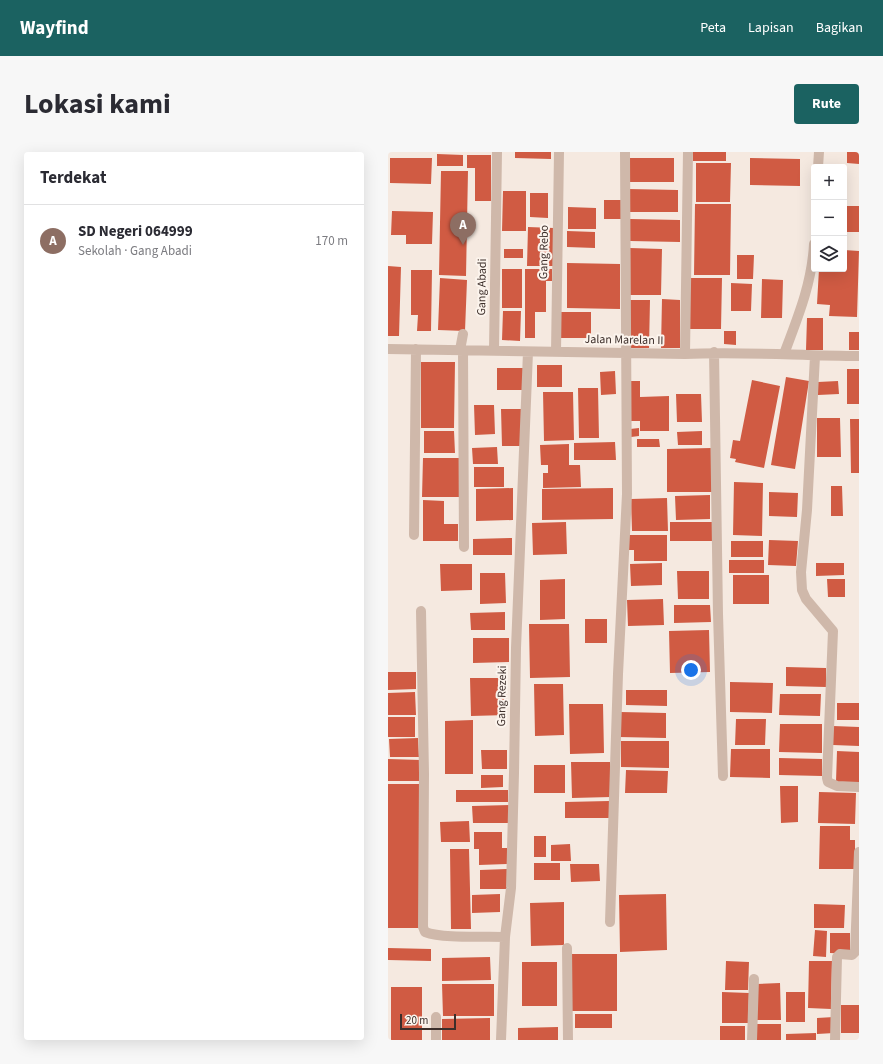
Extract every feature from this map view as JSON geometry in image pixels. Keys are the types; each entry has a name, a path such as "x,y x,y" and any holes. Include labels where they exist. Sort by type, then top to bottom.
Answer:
{"street":[{"name":"Gang Abadi","path":"494,350 497,152"},
{"name":"Gang Rebo","path":"556,352 558,152"},
{"path":"610,922 618,674 627,494 625,152"},
{"path":"685,354 688,152"},
{"path":"818,152 818,164"},
{"path":"784,354 809,282 811,272"},
{"path":"463,334 464,547"},
{"name":"Jalan Marelan II","path":"388,349 685,354 714,352 815,356 859,356"},
{"path":"414,535 416,349"},
{"name":"Gang Rezeki","path":"501,1040 505,937 511,880 516,648 528,352"},
{"path":"714,352 718,614 723,776"},
{"path":"815,356 807,510 801,572 802,590 806,599 833,631 828,782 837,786 859,787"},
{"path":"421,611 424,774 423,927 425,932 431,934 448,936 505,937"},
{"path":"835,1040 837,957 840,954 852,955 855,952 859,852"},
{"path":"567,948 568,1040"},
{"path":"752,1040 754,979"},
{"path":"436,1017 436,1040"}],"building":[{"path":"515,152 551,152 551,159 515,158"},
{"path":"693,152 726,152 726,161 693,161"},
{"path":"847,152 859,152 859,164 847,163"},
{"path":"437,154 463,155 463,166 437,166"},
{"path":"467,155 491,155 491,201 475,201 475,168 467,168"},
{"path":"390,158 432,158 431,184 390,183"},
{"path":"629,158 674,158 674,182 629,182"},
{"path":"750,158 800,159 800,186 750,185"},
{"path":"696,163 731,163 730,202 696,202"},
{"path":"441,171 468,171 466,276 439,275"},
{"path":"628,189 678,190 678,212 628,212"},
{"path":"503,191 526,191 526,231 502,231"},
{"path":"530,193 548,193 548,218 530,217"},
{"path":"604,200 623,200 623,219 604,219"},
{"path":"695,204 731,204 730,275 694,275"},
{"path":"847,206 859,206 859,232 847,232"},
{"path":"568,207 596,208 596,229 568,229"},
{"path":"392,211 433,212 432,244 406,244 406,235 391,235"},
{"path":"630,219 680,220 680,242 630,241"},
{"path":"528,227 554,228 553,266 527,266"},
{"path":"567,231 595,232 595,248 567,247"},
{"path":"630,248 662,249 661,295 629,295"},
{"path":"504,249 523,249 523,258 504,258"},
{"path":"847,250 859,251 857,317 829,316 830,305 817,304 819,272 847,272"},
{"path":"737,255 754,255 753,279 737,279"},
{"path":"567,263 620,264 620,309 567,308"},
{"path":"388,266 401,267 399,336 388,336"},
{"path":"502,269 522,269 522,308 502,308"},
{"path":"525,269 552,269 552,281 546,281 546,312 535,312 535,338 525,338"},
{"path":"411,270 432,270 431,331 417,331 418,315 411,315"},
{"path":"440,278 467,280 465,331 438,330"},
{"path":"690,278 722,278 721,329 689,329"},
{"path":"762,279 783,280 782,318 761,318"},
{"path":"731,283 752,284 751,311 731,311"},
{"path":"662,299 680,300 680,348 661,348"},
{"path":"629,300 650,300 649,348 628,348"},
{"path":"503,311 521,311 520,341 502,340"},
{"path":"560,312 591,312 591,338 559,338"},
{"path":"807,318 823,318 823,350 806,350"},
{"path":"724,331 736,331 736,345 724,344"},
{"path":"849,332 859,332 859,350 849,350"},
{"path":"421,362 455,362 454,428 421,428"},
{"path":"537,365 562,365 562,387 537,387"},
{"path":"497,368 523,368 523,390 497,390"},
{"path":"847,369 859,369 859,404 847,404"},
{"path":"615,371 616,394 601,395 600,372"},
{"path":"786,377 809,381 795,469 771,465"},
{"path":"752,380 780,386 764,468 735,462 736,459 730,458 733,440 740,441"},
{"path":"629,381 640,381 640,397 669,396 669,431 640,431 640,421 629,421"},
{"path":"838,381 839,394 818,395 818,382"},
{"path":"578,388 598,388 599,438 579,438"},
{"path":"543,392 573,392 574,440 544,441"},
{"path":"676,394 701,394 702,422 677,422"},
{"path":"474,405 494,405 495,434 475,435"},
{"path":"501,409 521,409 522,446 502,446"},
{"path":"817,418 840,418 841,457 817,457"},
{"path":"850,419 859,419 859,473 851,473"},
{"path":"639,428 639,436 631,437 630,429"},
{"path":"424,431 454,431 455,453 424,453"},
{"path":"702,431 702,445 678,445 677,432"},
{"path":"637,439 659,439 660,447 637,447"},
{"path":"615,442 616,460 574,460 574,443"},
{"path":"569,444 569,465 580,465 581,487 543,488 543,473 548,473 548,465 541,465 540,445"},
{"path":"497,447 498,464 473,464 472,448"},
{"path":"711,448 712,492 667,492 667,449"},
{"path":"423,458 461,458 460,497 422,497"},
{"path":"474,467 504,467 504,487 474,487"},
{"path":"734,482 763,483 762,536 733,535"},
{"path":"831,486 842,486 843,516 831,516"},
{"path":"513,488 513,520 476,521 476,489"},
{"path":"613,488 613,519 542,520 542,489"},
{"path":"769,492 798,493 797,517 769,516"},
{"path":"710,495 710,519 676,520 675,496"},
{"path":"667,498 668,531 632,531 631,499"},
{"path":"423,500 444,501 444,524 458,524 458,541 423,541"},
{"path":"566,522 567,554 533,555 532,523"},
{"path":"670,522 716,522 716,541 670,541"},
{"path":"627,535 667,535 667,561 634,561 634,550 627,550"},
{"path":"512,538 512,555 473,555 473,539"},
{"path":"769,540 798,541 796,566 768,565"},
{"path":"731,541 763,541 763,557 731,557"},
{"path":"729,560 764,560 764,573 729,573"},
{"path":"662,563 662,585 631,586 630,564"},
{"path":"816,563 844,563 844,575 816,576"},
{"path":"440,564 472,564 472,590 441,591"},
{"path":"677,571 709,571 709,599 678,599"},
{"path":"480,573 505,573 506,603 480,604"},
{"path":"733,575 769,575 769,604 733,604"},
{"path":"565,579 565,619 540,620 540,580"},
{"path":"827,579 845,579 845,597 828,597"},
{"path":"663,599 664,625 628,626 627,600"},
{"path":"674,605 710,605 711,622 674,623"},
{"path":"505,612 505,630 471,630 470,613"},
{"path":"585,619 607,619 607,643 585,643"},
{"path":"529,624 569,624 570,677 530,678"},
{"path":"709,630 710,672 670,673 669,631"},
{"path":"473,638 509,638 509,662 473,663"},
{"path":"786,667 826,668 826,687 786,686"},
{"path":"388,672 416,672 416,689 388,690"},
{"path":"470,678 506,678 507,715 471,716"},
{"path":"730,682 773,683 772,713 730,712"},
{"path":"534,684 563,684 564,735 535,736"},
{"path":"626,690 667,690 667,706 626,705"},
{"path":"415,692 416,715 388,715 388,693"},
{"path":"780,694 821,694 820,716 779,715"},
{"path":"837,703 859,703 859,720 837,720"},
{"path":"569,704 603,704 604,753 570,754"},
{"path":"620,712 666,713 666,738 619,737"},
{"path":"388,717 415,717 415,737 388,737"},
{"path":"736,719 766,719 765,745 735,745"},
{"path":"473,720 473,774 445,774 445,721"},
{"path":"780,724 822,724 822,753 779,752"},
{"path":"833,726 859,727 859,746 833,745"},
{"path":"418,738 419,757 390,757 389,739"},
{"path":"621,741 669,741 669,768 621,767"},
{"path":"731,749 770,749 770,778 730,777"},
{"path":"481,750 507,750 507,769 482,769"},
{"path":"837,751 859,752 859,782 836,782"},
{"path":"779,758 822,759 822,776 779,775"},
{"path":"388,759 421,760 420,781 388,781"},
{"path":"571,762 610,762 611,797 572,798"},
{"path":"534,765 565,765 565,793 534,793"},
{"path":"626,770 668,771 667,793 625,793"},
{"path":"481,775 503,775 503,787 481,788"},
{"path":"388,784 422,784 421,928 388,928"},
{"path":"780,786 798,786 798,822 781,823"},
{"path":"456,790 508,790 508,802 456,802"},
{"path":"819,792 856,793 855,824 818,823"},
{"path":"609,801 609,818 565,818 565,802"},
{"path":"510,805 510,823 473,823 472,806"},
{"path":"469,821 470,842 441,842 440,822"},
{"path":"820,826 850,826 850,840 855,840 855,869 819,869"},
{"path":"474,832 502,832 502,848 507,848 507,864 479,865 479,849 474,849"},
{"path":"534,836 546,836 546,857 534,857"},
{"path":"570,844 571,861 551,861 551,845"},
{"path":"450,849 469,849 471,929 451,929"},
{"path":"534,863 560,863 560,880 534,880"},
{"path":"570,864 599,864 600,881 571,882"},
{"path":"507,869 507,889 480,889 480,870"},
{"path":"500,894 500,912 472,913 472,895"},
{"path":"666,894 667,950 620,952 619,895"},
{"path":"564,902 564,945 531,946 530,903"},
{"path":"814,904 845,905 844,928 814,928"},
{"path":"815,930 827,931 826,957 813,956"},
{"path":"830,933 850,933 850,954 830,953"},
{"path":"388,948 431,949 431,961 388,960"},
{"path":"569,954 617,954 617,1011 570,1011"},
{"path":"490,957 491,980 442,981 442,958"},
{"path":"726,961 749,962 748,990 725,990"},
{"path":"809,961 832,961 831,1009 808,1008"},
{"path":"522,962 557,962 557,1006 522,1006"},
{"path":"780,983 781,1020 756,1020 756,984"},
{"path":"442,984 494,984 494,1016 443,1016"},
{"path":"391,987 422,987 422,1040 391,1040"},
{"path":"722,992 749,993 748,1023 722,1023"},
{"path":"786,992 805,992 805,1022 786,1022"},
{"path":"841,1005 859,1005 859,1033 841,1033"},
{"path":"575,1014 612,1014 612,1028 575,1028"},
{"path":"834,1017 834,1033 817,1034 817,1018"},
{"path":"490,1018 490,1040 442,1040 442,1019"},
{"path":"757,1024 781,1024 781,1040 756,1040"},
{"path":"720,1026 745,1026 745,1040 720,1040"},
{"path":"558,1027 558,1040 518,1040 518,1028"},
{"path":"816,1033 816,1040 786,1040 786,1034"}],"place":[{"name":"SD Negeri 064999","path":"463,245"}]}
